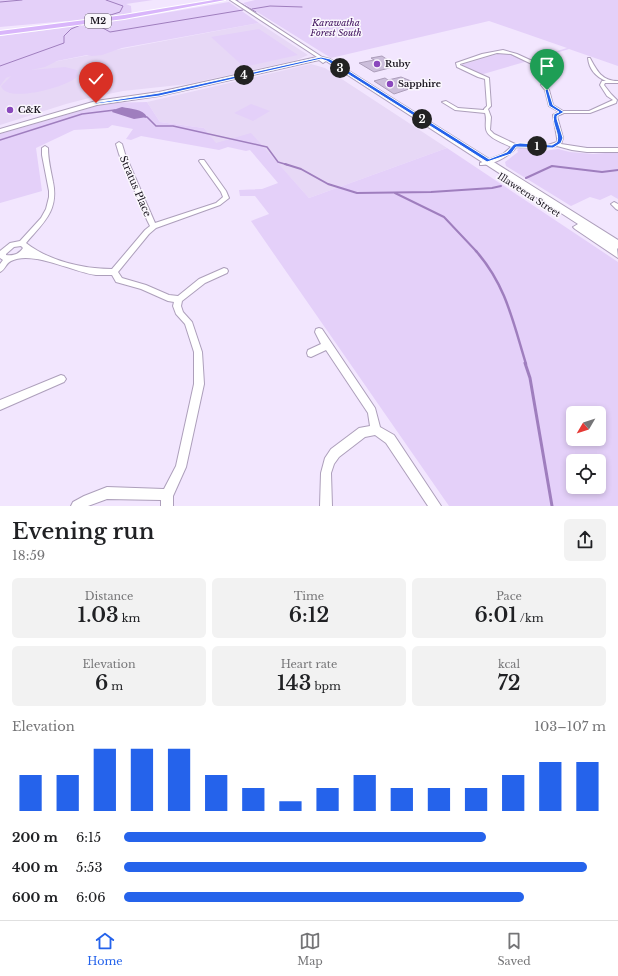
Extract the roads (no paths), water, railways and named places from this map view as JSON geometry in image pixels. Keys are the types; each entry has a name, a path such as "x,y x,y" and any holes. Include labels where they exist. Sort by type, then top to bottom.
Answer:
{"highway":[{"name":"M2","path":"139,14 210,0"},
{"name":"M2","path":"0,31 139,14 222,0"}],"main road":[{"name":"Illaweena Street","path":"232,0 321,58 328,60 485,163 618,245"},
{"path":"285,66 307,59 314,53"},
{"path":"0,131 96,103 152,96 321,58"},
{"path":"0,128 86,101 134,93 192,87"},
{"name":"Illaweena Street","path":"485,163 618,254"}],"street":[{"path":"486,112 486,109 489,106 487,78 476,75 457,64 501,51 510,52 540,66 545,84 543,85 547,90 551,106 562,112"},
{"path":"589,59 599,77 618,82"},
{"path":"557,144 560,138 555,115 562,112 590,112 614,102 602,85 603,82 610,81"},
{"path":"444,102 457,109 486,112"},
{"path":"486,112 489,117 488,130 492,134 514,146 520,145 540,147 553,146 557,144 570,149 584,151 618,150"},
{"name":"Stratus Place","path":"119,144 150,220 154,226"},
{"path":"485,163 509,153 513,150 514,146"},
{"path":"19,256 24,252 24,245 45,216 51,203 51,191 44,158 46,148"},
{"path":"114,272 147,232 154,226 218,204 226,198 224,192 202,161"},
{"path":"0,269 6,249 12,245"},
{"path":"0,247 24,245 40,256"},
{"path":"3,256 40,256 96,272 114,272"},
{"path":"77,506 107,493 167,500 181,468 199,384 198,352 188,322 180,314 177,306 179,299 202,281 224,271"},
{"path":"114,272 119,280 143,287 168,298 179,299"},
{"path":"319,332 372,411 376,430"},
{"path":"311,353 327,345"},
{"path":"0,405 61,379"},
{"path":"326,506 326,473 329,462 334,453 363,432 376,430 390,439 435,506"}],"waterway":[{"path":"0,2 22,0"},
{"path":"101,18 120,12 123,6 106,0"},
{"path":"242,4 256,12"},
{"path":"252,9 270,6 302,7"},
{"path":"92,22 110,32 243,10"},
{"path":"0,66 64,43 64,36 71,29 83,24"},
{"path":"0,140 82,114 115,110"},
{"path":"145,117 147,117 156,126 173,126 267,147 278,162 288,165"},
{"path":"285,164 301,169 328,184 357,193 431,192 492,188 501,186"},
{"path":"526,178 552,166 602,172 618,170"},
{"path":"395,193 444,217 477,252"},
{"path":"476,251 495,277 502,291 526,364"},
{"path":"525,363 530,378 552,506"}],"place":[{"name":"Ruby","path":"377,64"},
{"name":"Sapphire","path":"390,84"},
{"name":"C&K","path":"10,110"}],"park label":[{"name":"Karawatha Forest South","path":"336,28"}]}
